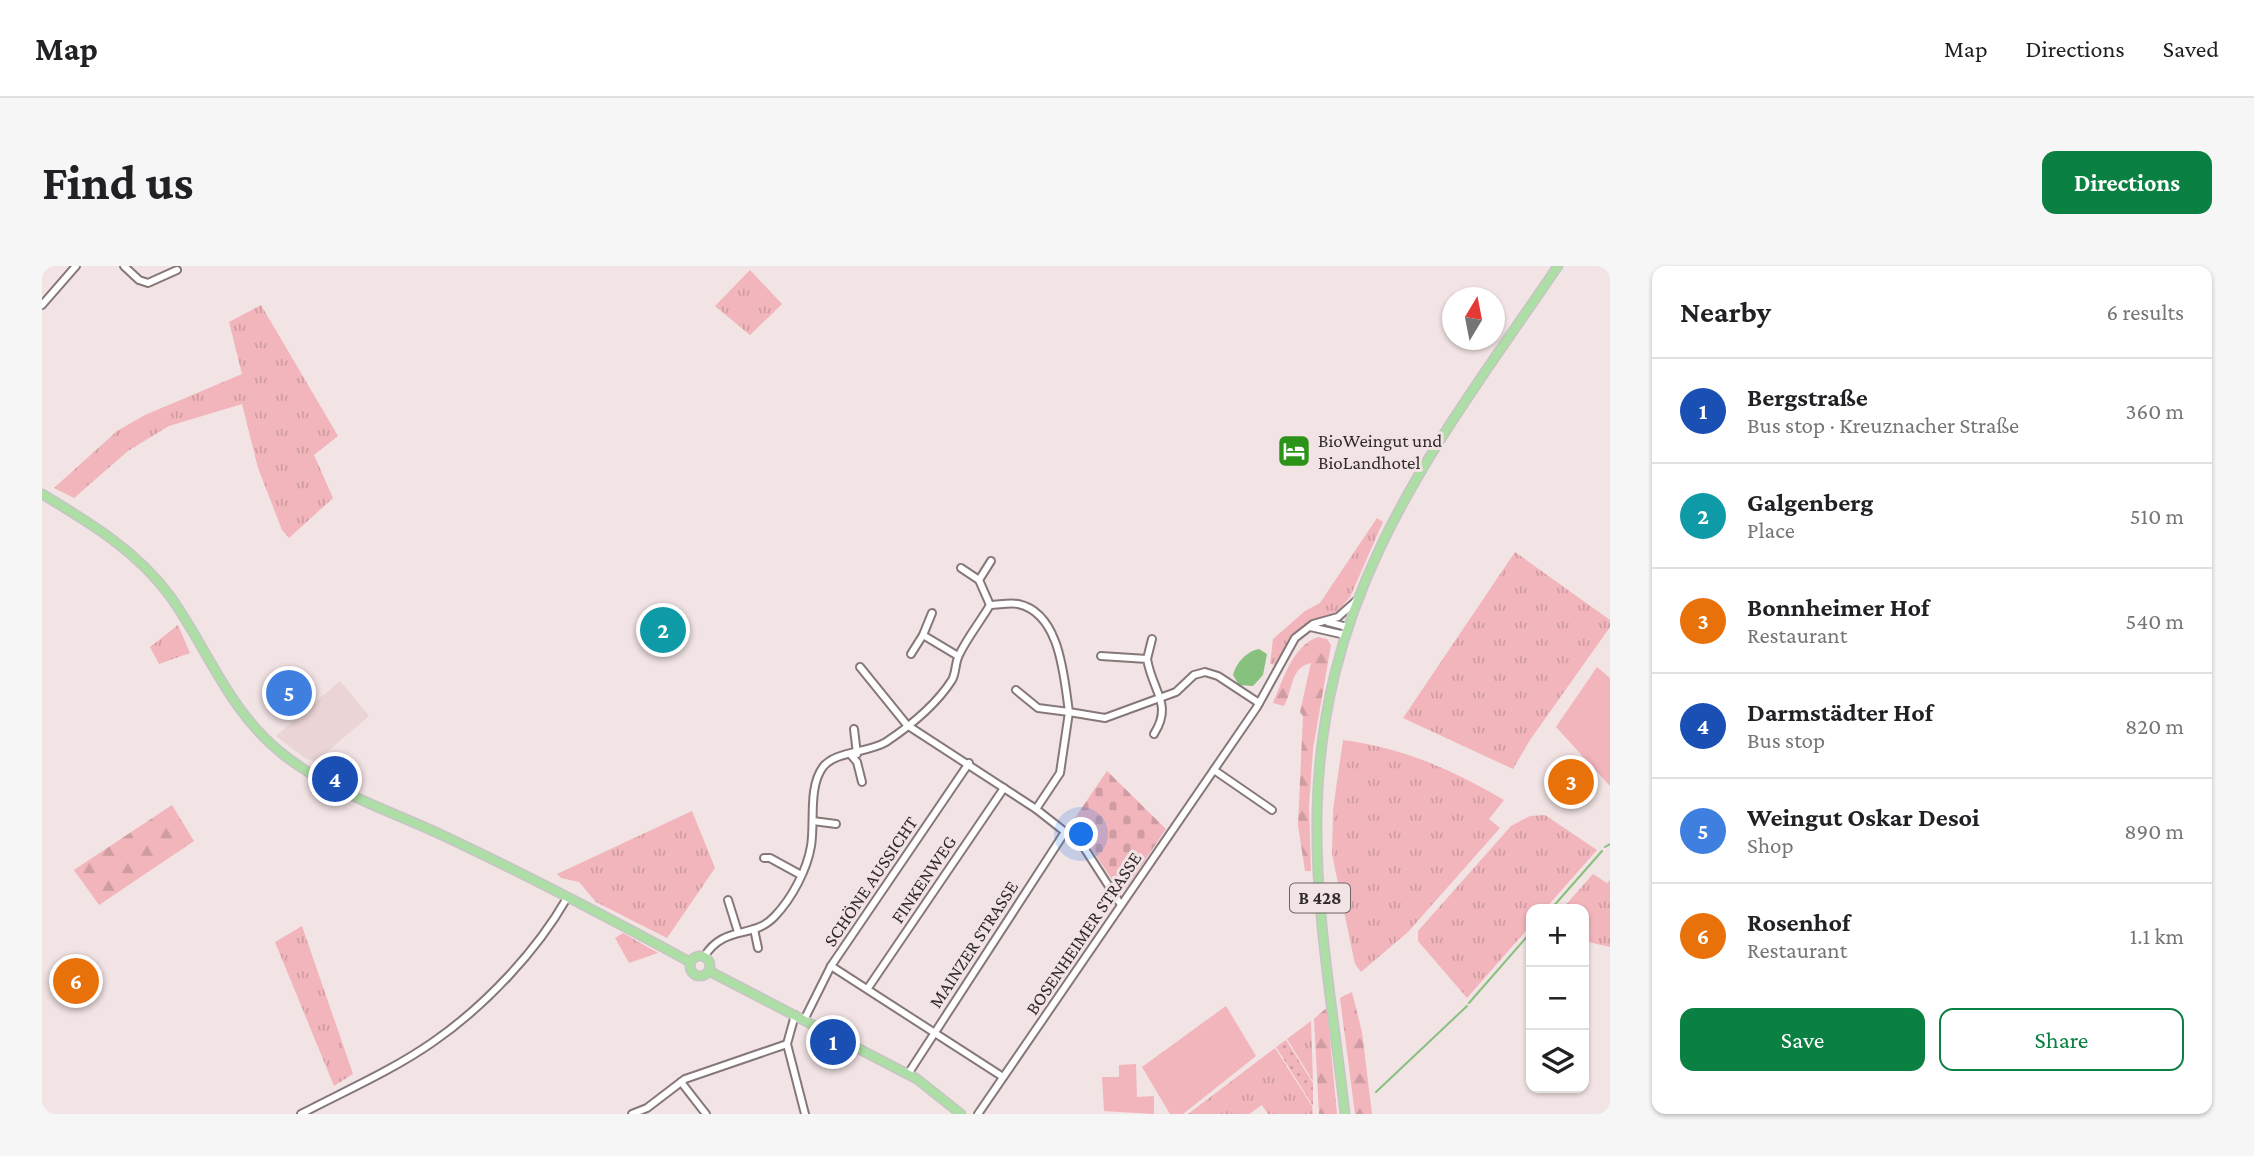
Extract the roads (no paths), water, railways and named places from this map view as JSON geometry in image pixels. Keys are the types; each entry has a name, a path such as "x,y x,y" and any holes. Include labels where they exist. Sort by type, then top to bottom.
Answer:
{"main road":[{"name":"B 428","path":"1345,1114 1318,867 1318,788 1328,706 1346,631 1379,544 1414,479 1558,266"},
{"path":"42,494 109,536 153,575 178,609 236,705 259,733 292,761 331,785 452,839 690,962"},
{"path":"695,957 704,957 709,962 709,971 704,976 694,975 690,962 695,957"},
{"path":"709,971 908,1074 935,1091 961,1114"}],"street":[{"path":"42,304 76,266"},
{"path":"124,266 148,283 177,270"},
{"path":"979,580 990,561"},
{"path":"961,568 979,580 990,605"},
{"path":"1308,628 1338,617 1356,601"},
{"path":"990,605 1017,604 1033,611 1056,643 1069,712 1059,773 1036,809"},
{"path":"704,957 719,939 763,927 775,916 801,875 811,848 815,791 821,769 828,761 854,755 887,741 929,709 954,678 958,656 990,605"},
{"path":"911,654 932,613"},
{"path":"1327,622 1346,631"},
{"path":"1308,628 1346,631"},
{"name":"BOSENHEIMER STRASSE","path":"978,1114 1259,703 1272,683 1290,643 1308,628"},
{"path":"923,635 958,656"},
{"path":"1152,639 1147,659 1164,707 1163,719 1154,734"},
{"path":"1101,656 1147,659"},
{"path":"860,667 907,724 1036,809 1083,846 1121,905"},
{"path":"1016,690 1038,708 1069,712 1083,717 1105,718 1176,692 1194,675 1206,672 1218,676 1259,703"},
{"path":"854,729 854,755 862,782"},
{"name":"SCHÖNE AUSSICHT","path":"804,1020 831,966 969,763"},
{"path":"1214,770 1272,810"},
{"name":"FINKENWEG","path":"868,988 1004,788"},
{"path":"813,821 836,824"},
{"name":"MAINZER STRASSE","path":"908,1074 1065,832"},
{"path":"764,858 770,858 801,875"},
{"path":"301,1114 422,1049 462,1021 534,945 567,898"},
{"path":"728,900 738,932"},
{"path":"754,929 758,948"},
{"path":"831,966 1003,1077"},
{"path":"795,1015 787,1044 805,1114"},
{"path":"632,1114 647,1111 681,1082 787,1044"},
{"path":"681,1082 706,1114"}],"waterway":[{"path":"1605,847 1610,844"},
{"path":"1555,904 1602,851"},
{"path":"1469,1003 1526,938"},
{"path":"1376,1092 1467,1006"}],"place":[{"name":"BioWeingut und BioLandhotel","path":"1294,451"},
{"name":"Galgenberg","path":"663,630"},
{"name":"Weingut Oskar Desoi","path":"289,693"},
{"name":"Darmstädter Hof","path":"335,779"},
{"name":"Bonnheimer Hof","path":"1571,782"},
{"name":"Rosenhof","path":"76,981"},
{"name":"Bergstraße","path":"833,1042"}]}
